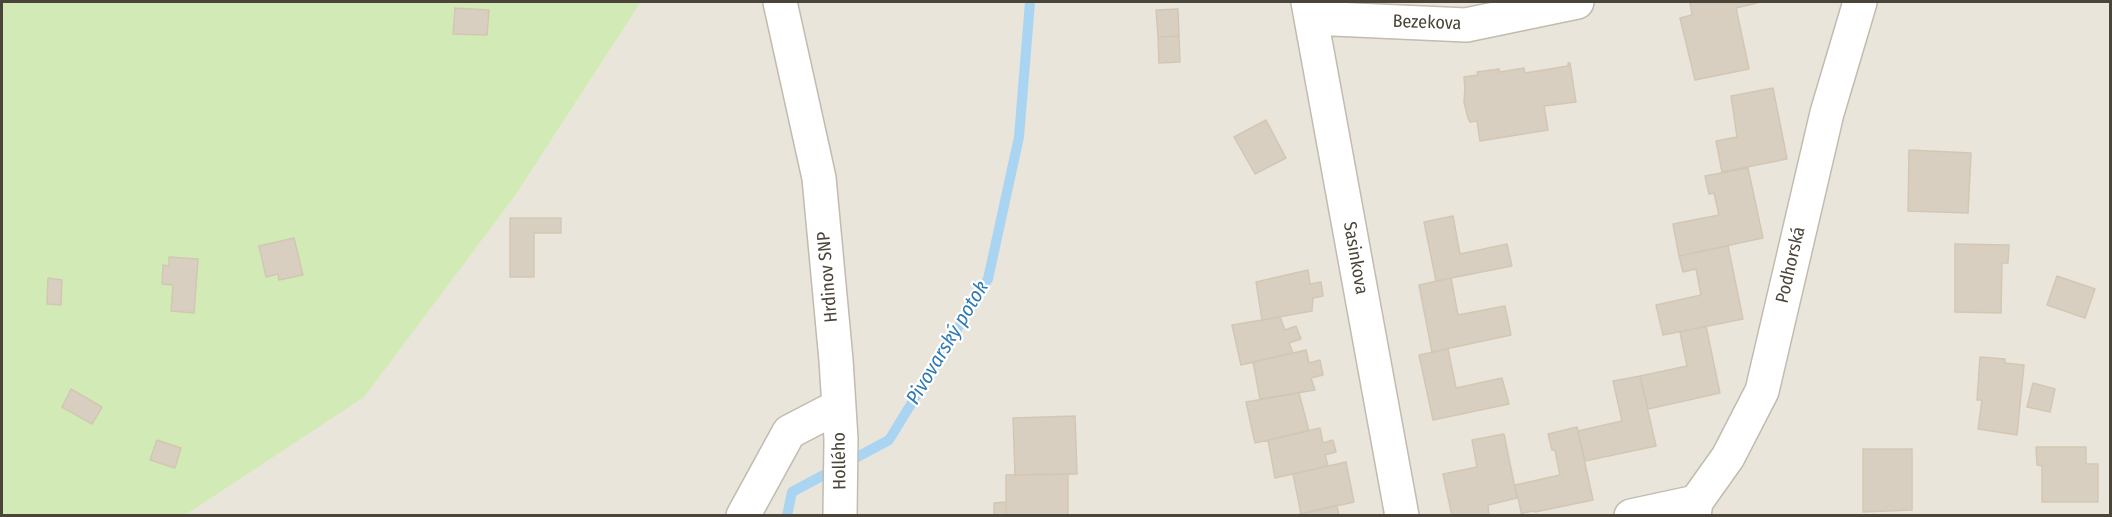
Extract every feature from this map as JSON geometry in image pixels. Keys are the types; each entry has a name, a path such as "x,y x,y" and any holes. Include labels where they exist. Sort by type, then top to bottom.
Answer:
{"street":[{"name":"Hrdinov SNP","path":"780,2 819,178 836,360 838,406"},
{"name":"Bezekova","path":"1310,10 1466,25 1577,2"},
{"name":"Podhorská","path":"1695,509 1728,457 1762,391 1827,113 1860,2"},
{"name":"Sasinkova","path":"1310,10 1402,516"},
{"name":"Hollého","path":"838,406 841,439 841,500"},
{"path":"743,516 789,432 838,406"},
{"path":"1631,516 1695,509"}],"shaded area":[{"path":"641,2 2110,2 2110,515 184,516 364,396 515,196"}],"green space":[{"path":"2,2 641,2 515,196 364,397 184,516 2,515"}],"building":[{"path":"1690,2 1757,2 1736,8 1749,69 1695,80 1680,18 1692,15"},
{"path":"455,8 489,10 487,35 453,34"},
{"path":"1178,9 1179,36 1158,37 1156,10"},
{"path":"1179,36 1180,62 1159,63 1158,37"},
{"path":"1570,63 1576,102 1544,106 1548,130 1480,141 1477,121 1470,122 1464,102 1464,77 1478,75 1477,72 1499,69 1500,72 1524,68 1525,73 1568,66"},
{"path":"1773,88 1787,159 1722,172 1716,141 1737,137 1731,96"},
{"path":"1266,120 1286,158 1255,174 1234,137"},
{"path":"1909,150 1971,153 1968,213 1908,211"},
{"path":"1748,168 1763,238 1679,256 1673,224 1719,215 1714,193 1709,194 1705,176"},
{"path":"1453,216 1460,254 1507,244 1512,266 1436,281 1424,222"},
{"path":"510,218 561,218 561,233 534,233 534,277 510,277"},
{"path":"294,238 303,275 279,280 278,274 266,277 259,246"},
{"path":"1955,244 2009,245 2008,263 2002,263 2001,313 1955,312"},
{"path":"1728,246 1743,319 1663,335 1656,305 1701,295 1696,269 1683,272 1679,256"},
{"path":"169,257 198,259 194,313 171,311 173,285 162,284 163,265 169,266"},
{"path":"1308,270 1310,284 1321,282 1323,296 1313,298 1312,311 1262,320 1256,282"},
{"path":"2057,276 2095,289 2085,318 2047,305"},
{"path":"48,278 62,280 61,305 47,304"},
{"path":"1451,278 1458,315 1505,306 1511,335 1432,352 1419,285"},
{"path":"1280,317 1285,330 1296,326 1301,339 1289,343 1293,353 1241,365 1232,325"},
{"path":"1706,326 1720,393 1648,409 1640,376 1687,366 1680,332"},
{"path":"1448,349 1456,388 1502,378 1509,404 1433,420 1419,355"},
{"path":"1306,350 1309,363 1320,360 1323,375 1311,378 1315,390 1260,399 1253,362"},
{"path":"1980,357 2005,359 2005,363 2024,365 2017,435 1978,429 1982,400 1977,400"},
{"path":"1640,376 1656,446 1585,461 1578,431 1622,421 1613,381"},
{"path":"2033,383 2055,389 2050,412 2027,407"},
{"path":"71,389 102,407 92,424 62,407"},
{"path":"1299,393 1309,431 1255,443 1246,402"},
{"path":"1075,416 1077,474 1015,475 1013,418"},
{"path":"1577,427 1593,500 1523,513 1522,516 1515,485 1560,475 1555,450 1552,450 1548,434"},
{"path":"1320,428 1323,443 1333,440 1336,452 1325,455 1328,466 1275,478 1268,440"},
{"path":"1504,434 1517,498 1488,505 1489,516 1452,516 1443,474 1477,467 1472,440"},
{"path":"157,440 181,448 175,468 150,460"},
{"path":"2036,447 2086,447 2086,464 2098,464 2098,502 2042,502 2042,466 2037,465"},
{"path":"1863,449 1912,449 1912,510 1863,512"},
{"path":"1346,462 1354,502 1301,514 1293,474"},
{"path":"1068,474 1068,516 1006,516 1006,475"},
{"path":"1006,502 1006,516 994,516 994,503"},
{"path":"1337,505 1339,516 1291,516 1301,514"}],"waterway":[{"name":"Pivovarský potok","path":"787,516 792,492 889,440 988,279 1019,137 1030,2"}]}
